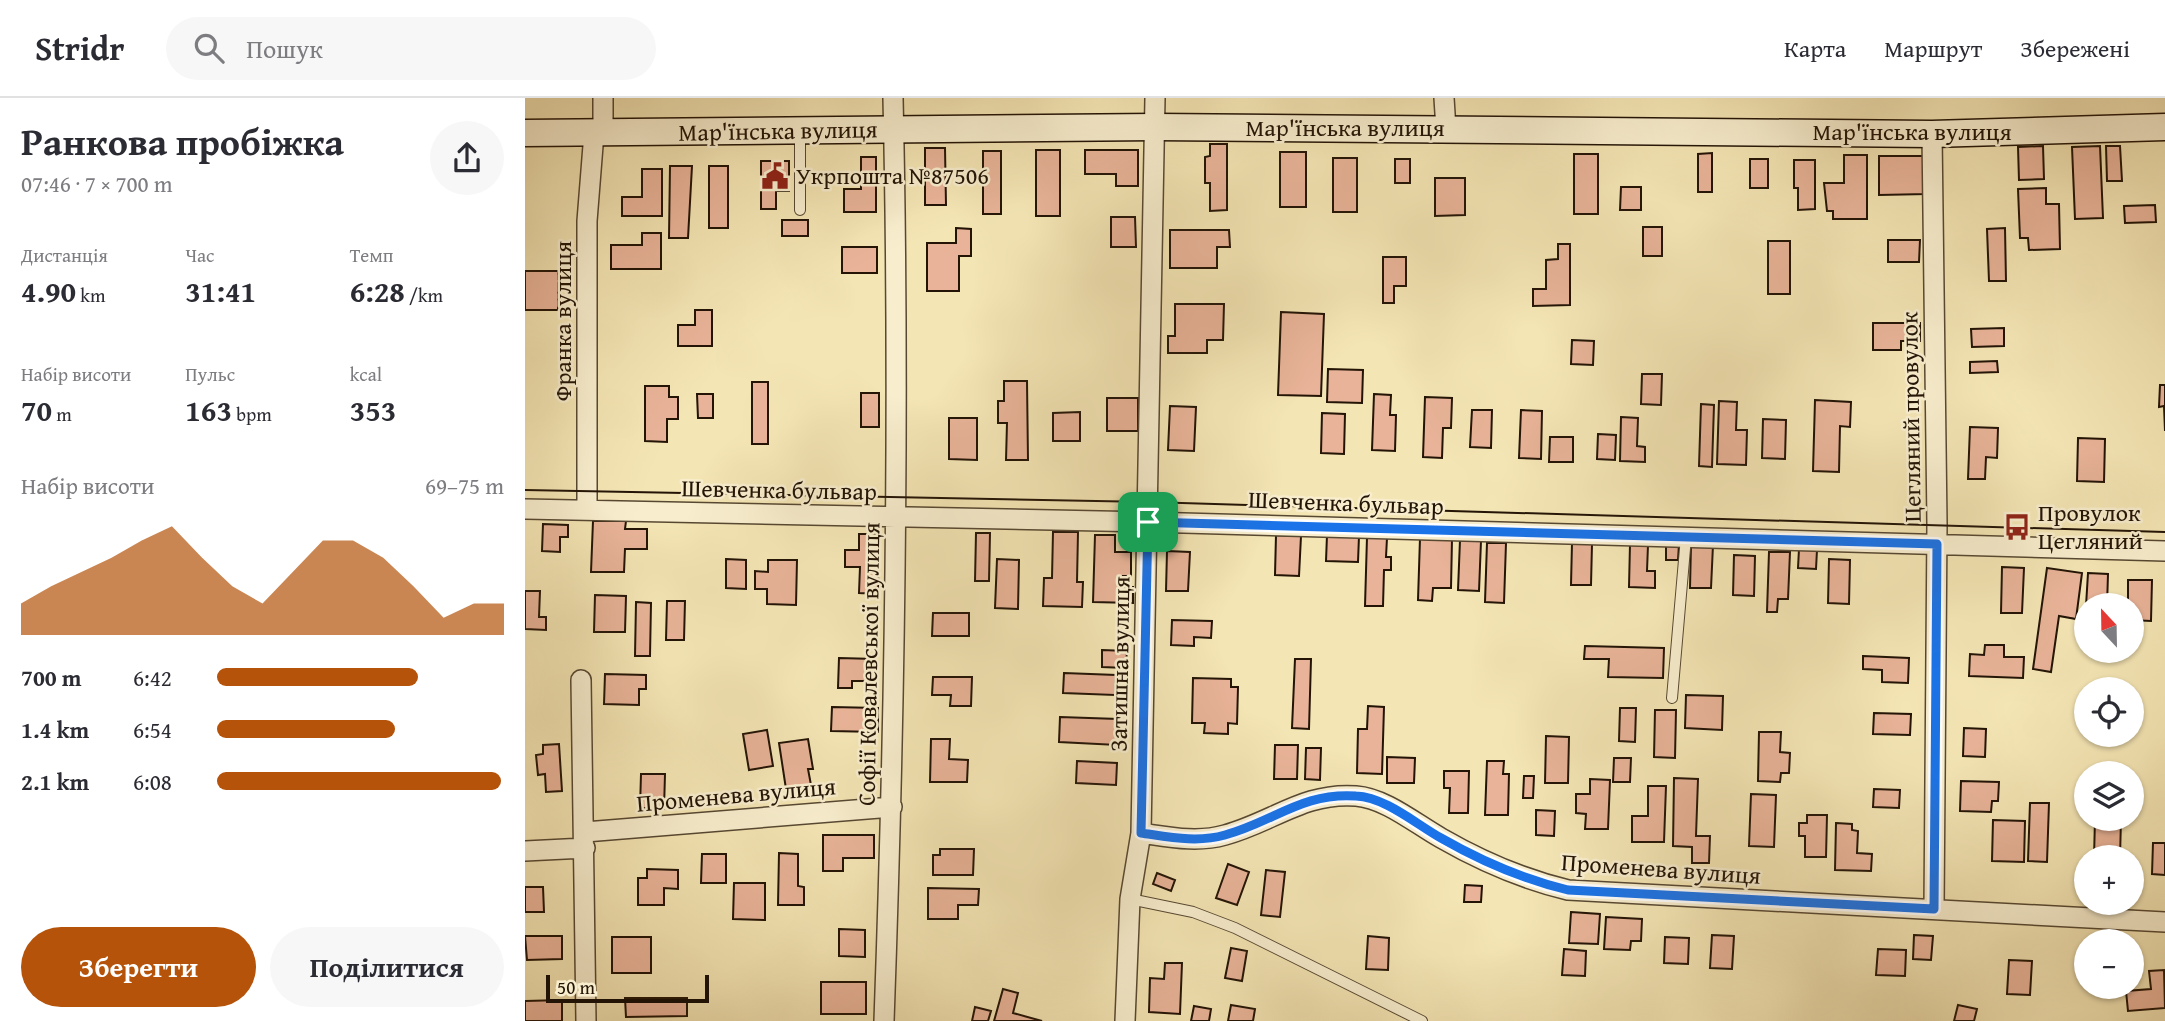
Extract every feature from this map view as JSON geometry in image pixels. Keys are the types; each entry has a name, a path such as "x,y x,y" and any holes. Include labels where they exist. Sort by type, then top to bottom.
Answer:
{"street":[{"name":"Франка вулиця","path":"587,510 587,221 603,98"},
{"name":"Софії Ковалевської вулиця","path":"884,1021 892,807 896,516 893,98"},
{"name":"Затишна вулиця","path":"1125,1021 1130,899 1141,833 1155,98"},
{"path":"1444,98 1446,129"},
{"name":"Мар'їнська вулиця","path":"525,132 800,132 1156,127 1932,134 2165,127"},
{"name":"Цегляний провулок","path":"1932,134 1937,544 1934,909"},
{"name":"Шевченка бульвар","path":"525,509 1148,522 2165,551"},
{"path":"581,680 586,1021"},
{"name":"Променева вулиця","path":"1141,833 1190,840 1224,835 1304,801 1331,795 1360,796 1385,806 1525,880 1568,890 2165,922"},
{"name":"Променева вулиця","path":"525,851 585,840 892,807"}],"lane":[{"path":"800,132 800,210"},
{"path":"1672,698 1686,537"},
{"path":"1130,899 1193,912 1235,928 1422,1021"}],"building":[{"path":"1210,144 1227,144 1227,210 1210,211 1210,183 1205,183 1205,157 1210,156"},
{"path":"2043,146 2044,179 2019,180 2018,147"},
{"path":"2100,146 2103,218 2075,219 2072,147"},
{"path":"2106,146 2120,146 2122,181 2107,181"},
{"path":"925,148 945,148 946,205 925,205"},
{"path":"1036,150 1060,150 1060,216 1036,216"},
{"path":"1085,150 1138,150 1138,186 1116,186 1116,174 1085,174"},
{"path":"983,151 1001,151 1001,214 983,214"},
{"path":"1280,152 1306,152 1306,207 1280,207"},
{"path":"1712,153 1712,192 1698,192 1698,154"},
{"path":"1574,154 1598,154 1598,214 1574,214"},
{"path":"1844,155 1867,155 1867,219 1833,219 1833,211 1827,211 1824,183 1844,183"},
{"path":"1879,156 1927,156 1927,194 1879,195"},
{"path":"861,157 876,157 876,212 844,212 844,189 861,189"},
{"path":"1333,158 1357,158 1357,212 1333,212"},
{"path":"1395,159 1410,159 1410,183 1395,183"},
{"path":"1750,159 1768,159 1768,188 1750,188"},
{"path":"1794,160 1815,160 1815,209 1798,210 1798,188 1794,188"},
{"path":"761,161 789,161 789,191 776,191 776,209 761,209"},
{"path":"670,166 692,166 688,238 669,238"},
{"path":"709,166 728,166 728,228 709,228"},
{"path":"642,169 662,169 662,216 622,216 622,197 642,197"},
{"path":"1435,178 1465,178 1465,215 1435,216"},
{"path":"1621,187 1641,187 1641,210 1620,210"},
{"path":"2046,188 2046,204 2059,204 2060,249 2029,250 2028,238 2020,238 2018,189"},
{"path":"2155,205 2156,222 2125,223 2124,206"},
{"path":"1111,217 1135,217 1136,247 1111,247"},
{"path":"782,220 808,220 808,236 782,236"},
{"path":"1643,227 1662,227 1662,256 1643,256"},
{"path":"956,228 971,229 971,256 959,256 959,291 927,291 927,243 956,243"},
{"path":"2005,228 2006,281 1989,281 1987,229"},
{"path":"1170,230 1229,230 1230,247 1217,247 1217,268 1170,268"},
{"path":"642,233 661,233 661,269 611,269 611,245 642,245"},
{"path":"1888,240 1920,240 1919,262 1888,262"},
{"path":"1768,241 1790,241 1790,294 1768,294"},
{"path":"1558,244 1570,244 1570,305 1533,306 1533,289 1546,289 1546,260 1558,259"},
{"path":"842,247 877,247 877,273 842,273"},
{"path":"1383,257 1406,257 1406,286 1394,286 1394,303 1383,303"},
{"path":"525,271 558,271 558,310 525,310"},
{"path":"1175,304 1224,304 1223,340 1207,340 1207,353 1168,353 1168,336 1175,336"},
{"path":"695,310 712,310 712,346 678,346 678,325 695,325"},
{"path":"1281,312 1324,314 1321,396 1278,395"},
{"path":"1873,323 1920,323 1920,341 1901,341 1901,350 1873,350"},
{"path":"2004,328 2004,346 1972,347 1971,329"},
{"path":"1572,340 1594,341 1593,365 1571,364"},
{"path":"1997,361 1998,372 1970,373 1970,362"},
{"path":"1328,369 1363,370 1362,403 1327,402"},
{"path":"1642,374 1662,374 1661,405 1641,404"},
{"path":"1004,381 1027,381 1028,460 1006,460 1007,423 998,423 998,401 1004,401"},
{"path":"752,382 768,382 768,444 752,444"},
{"path":"2160,385 2165,385 2165,431 2164,406 2159,407"},
{"path":"645,386 669,386 669,397 678,397 678,419 667,419 667,442 645,441"},
{"path":"861,393 879,393 879,427 861,427"},
{"path":"697,394 713,394 713,418 698,418"},
{"path":"1374,394 1391,395 1390,415 1396,415 1395,451 1372,450"},
{"path":"1425,397 1452,398 1451,428 1443,428 1442,458 1423,457"},
{"path":"1107,398 1138,398 1138,431 1107,431"},
{"path":"1815,400 1851,402 1850,427 1840,426 1839,472 1813,471"},
{"path":"1719,401 1737,402 1736,430 1747,430 1746,465 1717,464"},
{"path":"1701,404 1714,405 1712,467 1699,466"},
{"path":"1170,406 1196,407 1194,451 1168,450"},
{"path":"1472,410 1492,410 1491,448 1470,447"},
{"path":"1521,410 1542,411 1541,459 1519,458"},
{"path":"1080,412 1080,441 1053,441 1053,413"},
{"path":"1322,413 1345,414 1344,454 1321,453"},
{"path":"1621,417 1638,418 1637,446 1645,447 1645,462 1620,461"},
{"path":"949,418 977,418 977,460 949,459"},
{"path":"1763,419 1786,420 1785,459 1762,458"},
{"path":"1970,427 1998,428 1997,458 1986,457 1985,479 1968,479"},
{"path":"1598,434 1616,435 1615,460 1597,459"},
{"path":"1550,437 1573,437 1573,462 1549,462"},
{"path":"2078,438 2105,439 2104,482 2077,481"},
{"path":"593,521 626,521 625,529 647,529 647,549 625,549 624,572 591,572"},
{"path":"543,524 568,525 568,537 560,537 560,552 542,551"},
{"path":"1053,532 1078,532 1077,582 1083,582 1082,607 1043,606 1044,578 1052,578"},
{"path":"976,533 990,533 989,581 975,581"},
{"path":"859,534 879,534 878,594 859,593 860,567 845,567 845,550 859,550"},
{"path":"1095,535 1115,535 1115,552 1131,552 1131,576 1119,576 1118,587 1133,587 1133,603 1093,602"},
{"path":"1276,535 1301,536 1299,576 1275,575"},
{"path":"1327,535 1359,536 1358,562 1326,561"},
{"path":"1367,537 1387,538 1386,557 1391,557 1391,570 1384,570 1383,606 1365,606"},
{"path":"1420,538 1452,539 1451,588 1433,588 1432,601 1418,600"},
{"path":"1460,540 1481,541 1479,591 1458,590"},
{"path":"1487,543 1506,543 1504,603 1485,602"},
{"path":"1572,543 1592,544 1591,585 1571,585"},
{"path":"1666,543 1679,544 1678,560 1666,560"},
{"path":"1630,544 1648,545 1647,571 1655,571 1655,588 1629,587"},
{"path":"1691,545 1713,545 1711,588 1690,588"},
{"path":"1799,549 1817,550 1816,569 1798,568"},
{"path":"1167,551 1190,552 1188,591 1166,591"},
{"path":"1769,552 1790,552 1788,599 1778,599 1777,612 1767,612"},
{"path":"1734,555 1755,556 1754,596 1733,595"},
{"path":"726,559 746,560 746,589 726,588"},
{"path":"997,559 1019,560 1018,609 995,608"},
{"path":"1829,559 1850,560 1849,604 1828,603"},
{"path":"768,560 797,560 796,605 767,604 767,589 755,589 755,571 768,572"},
{"path":"2002,567 2024,568 2022,613 2001,613"},
{"path":"2047,568 2082,573 2079,593 2074,593 2074,619 2059,616 2051,672 2033,669"},
{"path":"2088,573 2108,574 2107,593 2087,593"},
{"path":"2128,580 2152,580 2151,621 2144,621 2144,593 2128,593"},
{"path":"525,591 540,591 539,617 546,617 546,630 525,629"},
{"path":"595,595 626,596 625,632 594,632"},
{"path":"667,601 685,601 684,640 666,640"},
{"path":"636,602 651,603 650,656 635,656"},
{"path":"933,613 969,613 969,636 932,636"},
{"path":"1172,620 1212,621 1211,638 1194,637 1194,646 1171,645"},
{"path":"1985,645 2004,645 2004,657 2024,657 2023,678 1969,676 1970,654 1984,655"},
{"path":"1585,646 1664,648 1663,678 1608,677 1609,659 1584,659"},
{"path":"1102,650 1127,651 1126,668 1102,667"},
{"path":"1863,656 1909,658 1908,683 1882,682 1882,670 1863,669"},
{"path":"839,658 875,659 874,681 852,681 852,688 838,688"},
{"path":"1295,659 1311,659 1309,729 1292,728"},
{"path":"1064,673 1116,675 1115,695 1063,693"},
{"path":"605,674 646,675 646,689 639,689 639,705 604,704"},
{"path":"933,677 972,677 971,706 950,706 951,695 932,695"},
{"path":"1193,678 1231,679 1231,687 1238,687 1237,724 1228,723 1228,734 1204,733 1205,723 1192,723"},
{"path":"1686,695 1723,696 1722,730 1685,728"},
{"path":"1368,706 1384,707 1382,774 1357,773 1358,729 1367,729"},
{"path":"832,707 878,708 878,732 831,731"},
{"path":"1620,708 1636,708 1635,742 1619,741"},
{"path":"1655,710 1676,710 1675,758 1654,757"},
{"path":"1874,713 1911,714 1910,735 1873,734"},
{"path":"1060,717 1118,719 1117,745 1059,742"},
{"path":"1964,728 1986,729 1985,757 1963,756"},
{"path":"767,730 773,766 749,770 743,734"},
{"path":"1759,732 1781,732 1780,752 1790,753 1789,773 1781,773 1780,782 1758,781"},
{"path":"1546,736 1569,737 1568,783 1545,783"},
{"path":"808,739 813,769 808,769 811,785 786,789 779,743"},
{"path":"931,739 950,739 949,759 968,760 967,782 930,782"},
{"path":"559,744 562,791 546,792 545,774 538,775 536,755 543,754 543,745"},
{"path":"1275,745 1298,745 1297,779 1274,779"},
{"path":"1306,748 1321,748 1320,780 1305,779"},
{"path":"1387,757 1415,758 1414,783 1387,783"},
{"path":"1614,758 1631,758 1630,782 1613,782"},
{"path":"1077,761 1117,763 1116,785 1076,783"},
{"path":"1487,761 1504,761 1503,774 1509,774 1508,815 1485,815"},
{"path":"1444,771 1469,771 1468,813 1449,813 1450,788 1444,788"},
{"path":"641,774 665,774 664,809 640,808"},
{"path":"1524,776 1534,776 1533,798 1523,798"},
{"path":"1674,778 1698,779 1696,836 1710,836 1709,863 1692,863 1692,847 1673,846"},
{"path":"1590,779 1610,780 1608,829 1585,829 1586,814 1576,813 1576,794 1590,794"},
{"path":"1961,781 1999,782 1998,801 1992,801 1991,812 1960,811"},
{"path":"1648,786 1666,786 1664,842 1632,842 1632,816 1648,816"},
{"path":"1874,789 1900,790 1899,808 1873,807"},
{"path":"1751,794 1776,795 1774,847 1749,846"},
{"path":"2030,803 2049,803 2047,862 2028,861"},
{"path":"1536,810 1555,811 1554,836 1536,835"},
{"path":"1807,815 1827,815 1826,857 1805,857 1805,836 1799,836 1799,823 1807,823"},
{"path":"1993,820 2025,821 2024,862 1992,861"},
{"path":"1836,823 1852,824 1852,830 1858,831 1857,853 1872,854 1871,871 1835,870"},
{"path":"2095,831 2121,831 2120,845 2094,845"},
{"path":"823,835 874,835 874,858 843,858 843,871 823,871"},
{"path":"2153,843 2165,843 2165,875 2152,874"},
{"path":"940,849 974,849 973,875 933,875 933,855 940,855"},
{"path":"779,853 798,854 798,886 804,887 804,905 778,905"},
{"path":"702,854 726,854 726,883 701,883"},
{"path":"1228,864 1249,872 1237,905 1216,898"},
{"path":"647,869 678,870 678,889 664,888 664,905 638,905 638,878 647,878"},
{"path":"1266,870 1285,872 1280,917 1261,915"},
{"path":"1157,873 1175,880 1171,891 1153,884"},
{"path":"734,883 765,883 765,920 733,919"},
{"path":"1465,885 1482,886 1481,902 1464,902"},
{"path":"525,887 543,887 544,912 525,912"},
{"path":"928,888 979,889 978,905 958,905 958,919 928,919"},
{"path":"1571,912 1600,914 1598,944 1569,943"},
{"path":"1606,917 1642,919 1641,941 1631,941 1630,950 1604,949"},
{"path":"839,929 865,930 865,957 839,956"},
{"path":"1712,935 1734,936 1732,969 1710,968"},
{"path":"1914,935 1933,936 1931,960 1913,959"},
{"path":"525,936 562,936 562,959 527,960"},
{"path":"1368,936 1389,938 1388,970 1366,969"},
{"path":"612,937 651,937 651,973 612,973"},
{"path":"1665,937 1689,938 1688,964 1664,963"},
{"path":"1231,948 1247,951 1242,981 1225,978"},
{"path":"1564,949 1586,951 1585,976 1562,975"},
{"path":"1878,949 1906,950 1905,976 1876,975"},
{"path":"2009,960 2032,961 2030,995 2007,994"},
{"path":"1165,963 1182,963 1180,1014 1149,1012 1150,978 1164,979"},
{"path":"2164,970 2165,1008 2128,1011 2127,999 2144,999 2144,990 2151,989 2149,971"},
{"path":"821,982 866,982 866,1014 821,1014"},
{"path":"1003,989 1018,993 1013,1013 1042,1021 994,1021"},
{"path":"625,998 687,998 687,1016 626,1017"},
{"path":"562,1000 562,1021 525,1021 525,1001"},
{"path":"1231,1005 1255,1009 1253,1021 1228,1021"},
{"path":"1958,1005 1977,1009 1974,1021 1954,1021"},
{"path":"1194,1006 1211,1009 1209,1021 1191,1021"},
{"path":"975,1007 991,1011 988,1021 972,1021"}],"tram line":[{"path":"525,490 1149,502 2165,532"}],"place":[{"name":"Укрпошта №87506","path":"775,176"},
{"name":"Провулок Цегляний","path":"2017,527"}],"route":[{"path":"1148,522 1937,544 1934,909 1568,890 1525,880 1385,806 1360,796 1331,795 1304,801 1224,835 1190,840 1141,833 1148,522"}]}
